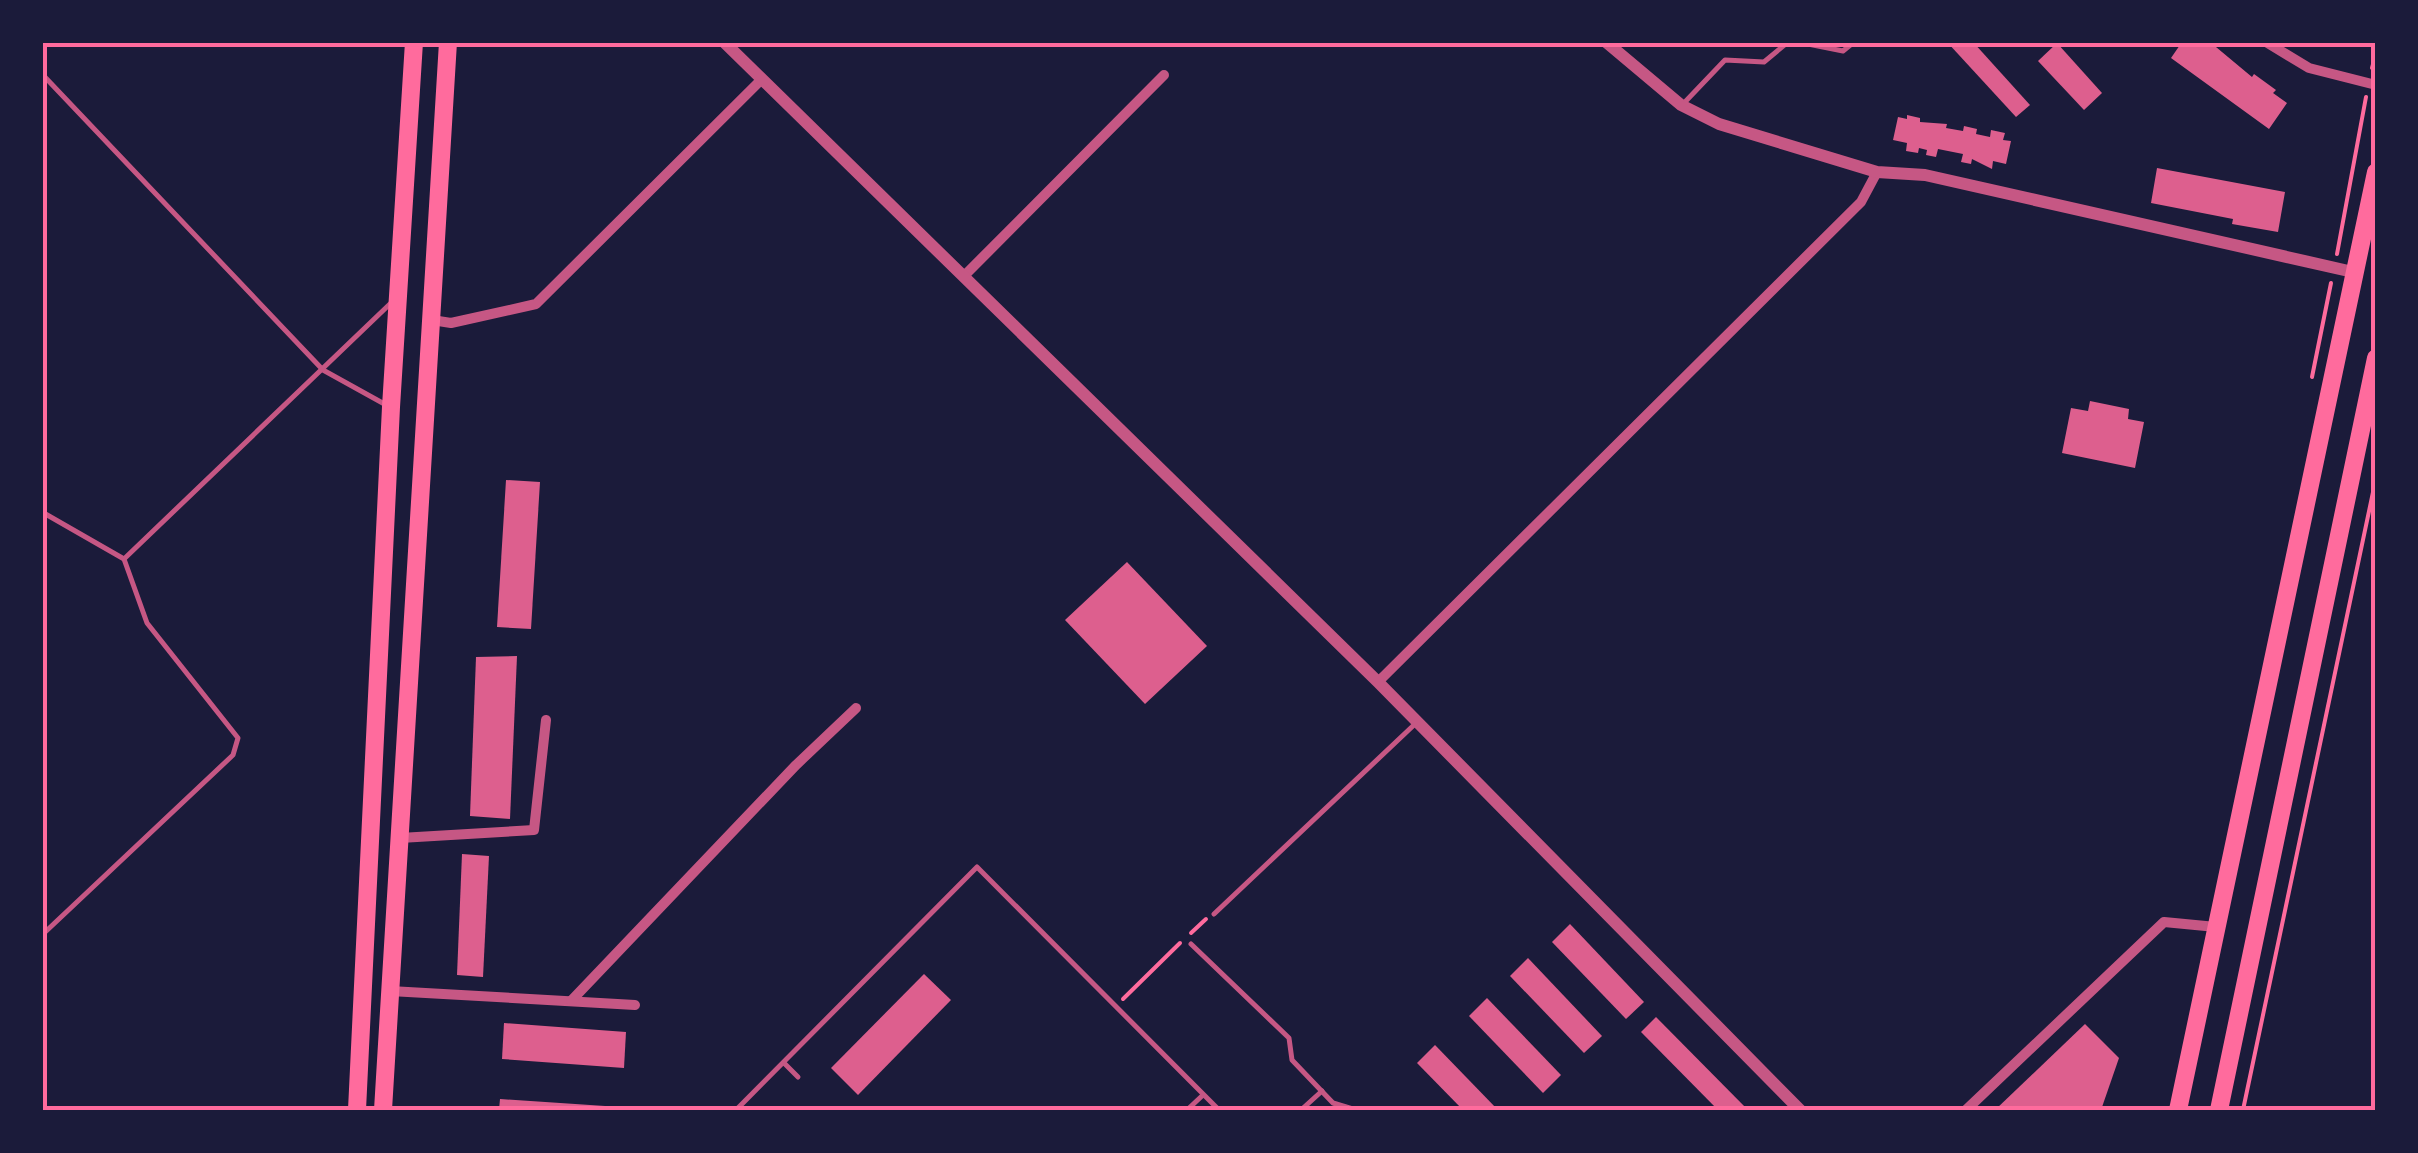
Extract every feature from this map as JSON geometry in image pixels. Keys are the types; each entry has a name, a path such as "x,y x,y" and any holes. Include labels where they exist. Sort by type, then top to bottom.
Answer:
{"main road":[{"path":"356,1110 391,407 414,42"},
{"path":"382,1110 448,42"},
{"path":"2178,1110 2376,172"},
{"path":"2219,1110 2376,358"}],"street":[{"path":"724,42 1378,682 1800,1110"},
{"path":"1606,42 1682,105 1719,124 1878,172 1925,175 2352,272"},
{"path":"2266,42 2309,68 2376,85"},
{"path":"964,276 1164,75"},
{"path":"432,320 451,323 536,304 762,78"},
{"path":"1378,682 1861,202 1878,172"},
{"path":"572,1002 796,764 856,708"},
{"path":"400,838 534,830 546,720"},
{"path":"1966,1110 2164,922 2216,927"},
{"path":"390,991 635,1005"}],"lane":[{"path":"1682,105 1725,60 1764,62 1788,42"},
{"path":"1798,42 1844,52 1854,42"},
{"path":"42,74 323,370 391,407"},
{"path":"124,558 398,296"},
{"path":"42,512 124,558 148,622 238,738 233,755 42,935"},
{"path":"1214,914 1417,722"},
{"path":"736,1110 977,867 1218,1110"},
{"path":"1191,944 1288,1038 1292,1060 1333,1103 1356,1110"},
{"path":"784,1063 798,1077"},
{"path":"1301,1110 1322,1091"},
{"path":"1187,1110 1203,1095"}],"path":[{"path":"2243,1110 2376,478"},
{"path":"1116,1006 1214,914"}],"building":[{"path":"1947,42 1973,42 2030,105 2016,117"},
{"path":"2182,42 2210,42 2252,77 2254,74 2276,90 2273,93 2287,103 2269,129 2171,58"},
{"path":"2057,43 2102,93 2084,110 2038,61"},
{"path":"1907,115 1920,118 1920,122 1947,124 1946,128 1977,129 1976,134 1990,137 1991,130 2005,133 2003,140 2011,141 2006,164 1993,161 1992,169 1972,159 1971,164 1961,162 1963,154 1938,149 1936,157 1919,148 1918,153 1906,151 1907,143 1893,140 1898,117 1907,119"},
{"path":"2157,168 2285,192 2278,232 2151,203"},
{"path":"2090,401 2129,409 2128,419 2144,422 2135,468 2062,453 2071,408 2088,411"},
{"path":"506,480 540,482 531,629 497,627"},
{"path":"1127,562 1207,646 1145,704 1065,620"},
{"path":"517,656 510,819 470,816 476,657"},
{"path":"462,854 489,856 483,977 457,975"},
{"path":"1570,924 1644,1002 1626,1019 1552,942"},
{"path":"1528,958 1602,1036 1584,1053 1510,976"},
{"path":"924,974 951,1000 858,1095 831,1068"},
{"path":"1487,998 1561,1075 1543,1093 1469,1016"},
{"path":"1656,1017 1748,1110 1718,1110 1641,1032"},
{"path":"504,1023 626,1032 624,1068 502,1059"},
{"path":"2085,1024 2119,1058 2101,1110 1995,1110"},
{"path":"1435,1045 1498,1110 1463,1110 1417,1063"},
{"path":"500,1099 620,1107 620,1110 499,1110"}]}
